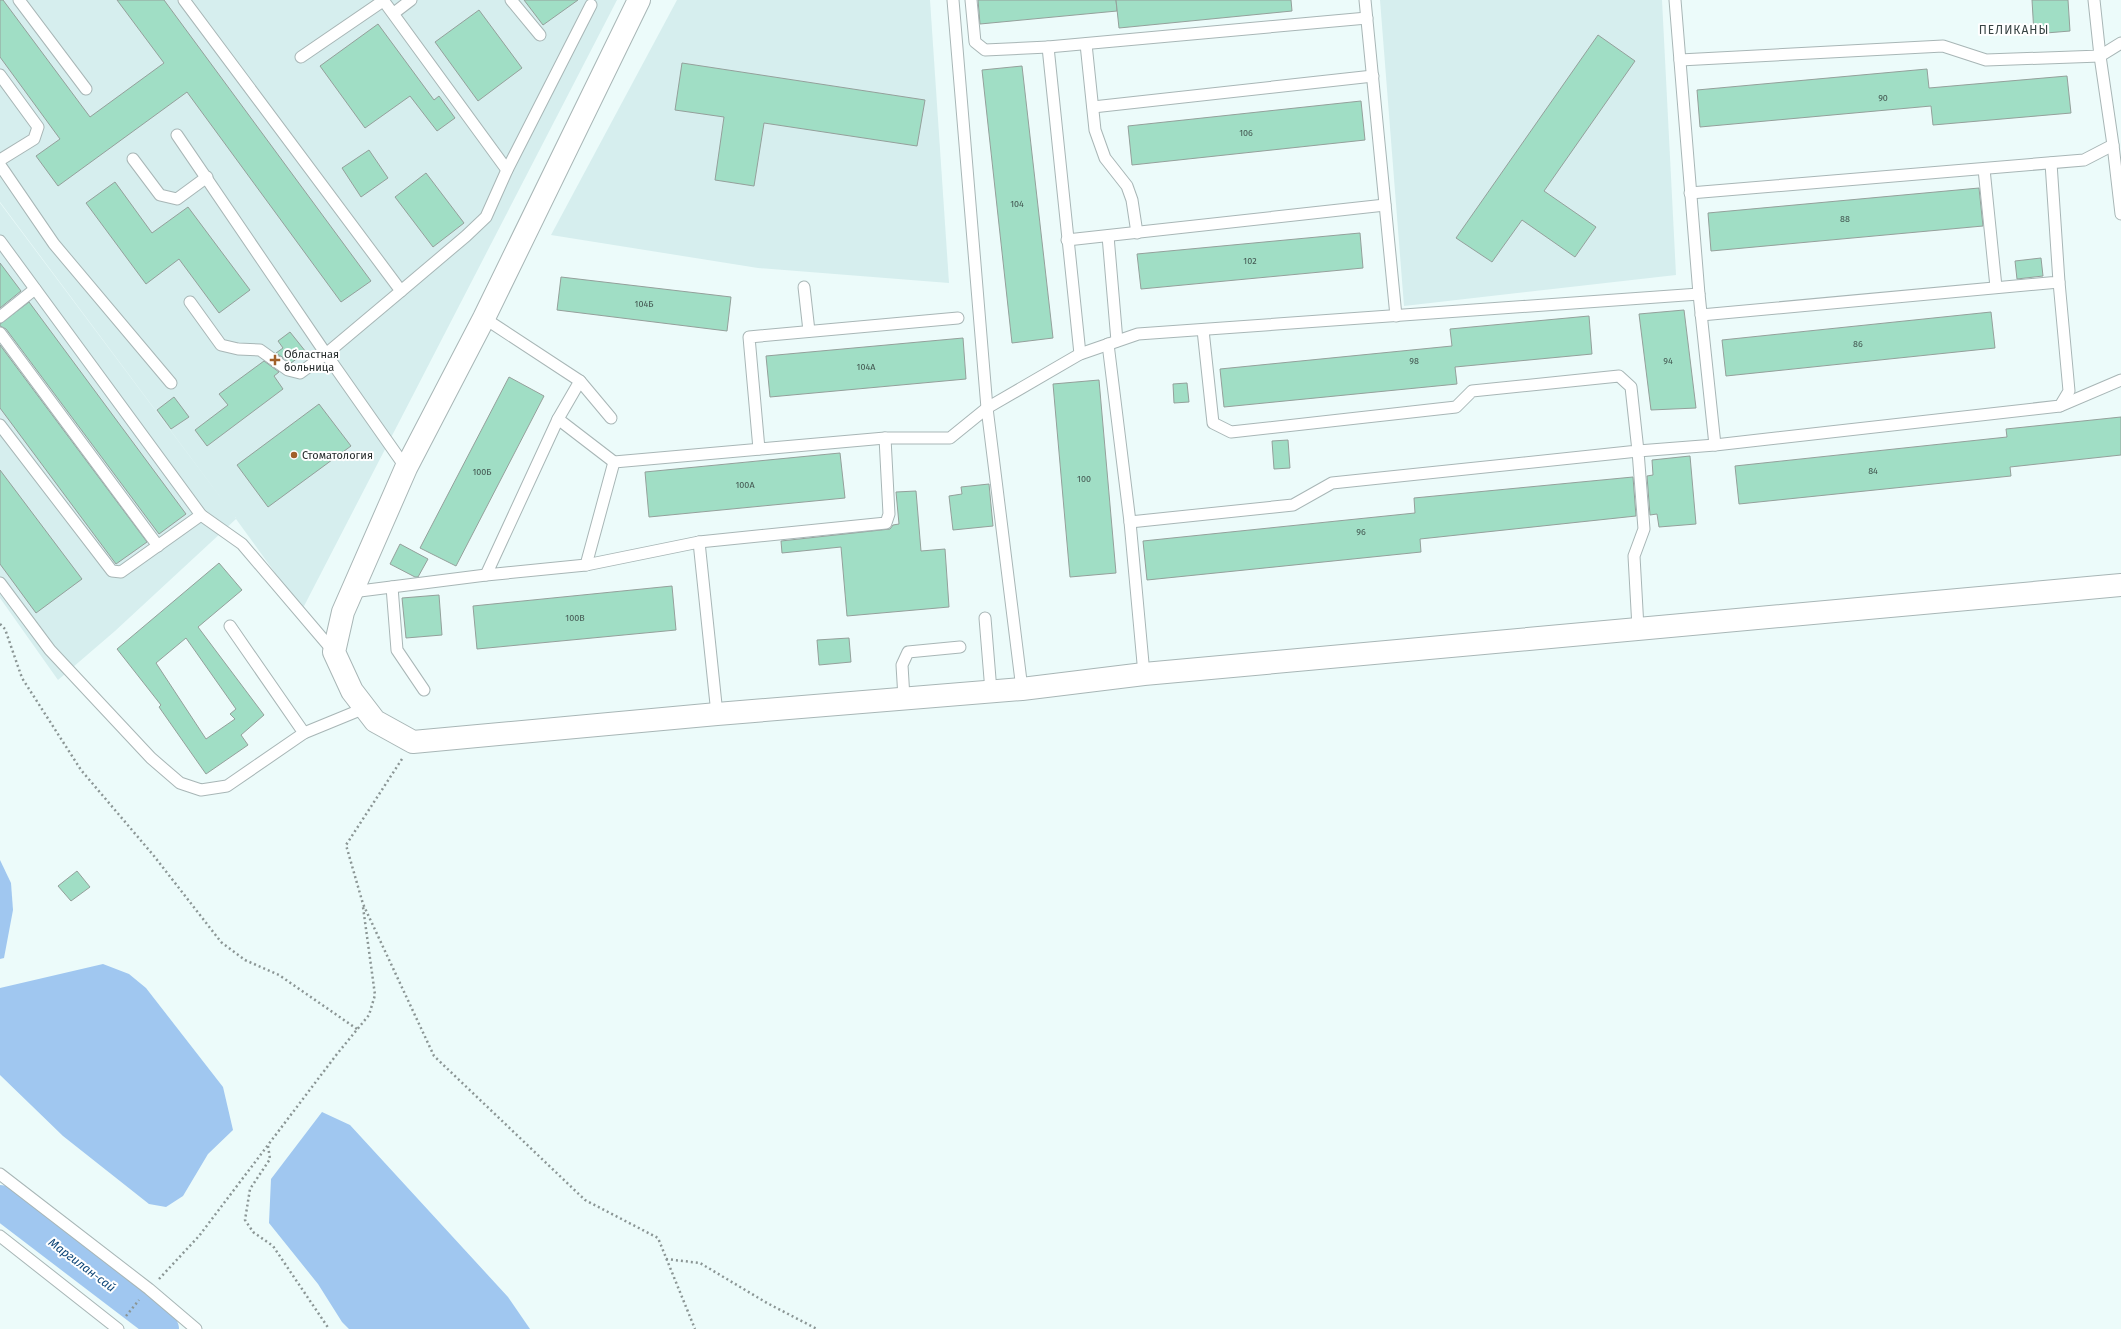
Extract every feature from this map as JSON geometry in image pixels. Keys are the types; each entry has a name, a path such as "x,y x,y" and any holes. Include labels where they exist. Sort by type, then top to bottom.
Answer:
{"street":[{"path":"638,0 484,318 406,468 343,612 334,652 352,691 375,721 413,742 717,714 1022,689 1144,674 2121,585"}],"lane":[{"path":"19,0 86,90"},
{"path":"184,0 401,291"},
{"path":"301,56 383,0 394,13 507,170"},
{"path":"394,13 411,0"},
{"path":"511,0 540,35"},
{"path":"953,0 988,408 1022,689"},
{"path":"971,0 975,42 985,50 1086,44 1367,18"},
{"path":"1365,0 1396,316"},
{"path":"1675,0 1698,294 1716,445"},
{"path":"2094,0 2121,214"},
{"path":"190,302 221,345 238,349 260,350 288,370 300,373 326,354 466,236 486,217 507,170 591,5"},
{"path":"1680,60 1943,46 1986,60 2100,56 2121,43"},
{"path":"1086,44 1095,130 1105,158 1127,186 1132,200 1137,233"},
{"path":"1048,47 1080,354"},
{"path":"0,75 38,127 34,139 0,160"},
{"path":"1093,107 1373,76"},
{"path":"177,135 326,354 406,468"},
{"path":"1690,193 2084,160 2113,145"},
{"path":"133,160 160,195 177,199 207,177"},
{"path":"2051,163 2059,282 2069,391 2060,406"},
{"path":"0,165 54,244 171,384"},
{"path":"1984,169 1996,288"},
{"path":"1067,240 1385,205"},
{"path":"1108,236 1113,343 1144,674"},
{"path":"0,241 201,515 242,544 334,652"},
{"path":"1701,315 2059,282"},
{"path":"804,287 809,331"},
{"path":"0,316 35,289"},
{"path":"558,419 614,462 885,438 950,438 988,408 1080,354 1138,334 1698,294"},
{"path":"484,318 580,381 612,418"},
{"path":"759,449 749,337 958,318"},
{"path":"1203,330 1213,423 1231,432 1456,407 1472,391 1619,376 1631,387 1644,529 1634,556 1638,628"},
{"path":"0,333 158,546"},
{"path":"1130,522 1293,505 1332,483 1638,451 1716,445 2060,406 2121,380"},
{"path":"486,575 558,419 580,381"},
{"path":"0,425 112,571 121,572 201,515"},
{"path":"352,592 486,575 586,565 661,548 699,542 886,523 889,514 885,438"},
{"path":"586,565 614,462"},
{"path":"699,542 717,714"},
{"path":"0,583 50,650 151,758 180,783 201,790 226,786 304,733 364,708"},
{"path":"392,587 397,650 424,690"},
{"path":"985,618 991,691"},
{"path":"230,626 304,733"},
{"path":"904,698 902,665 908,652 960,647"},
{"path":"0,1174 149,1289 196,1329"},
{"path":"0,1236 117,1328"}],"path":[{"path":"0,624 5,629 22,678 80,770 154,856 221,942 245,960 279,975 358,1028"},
{"path":"117,1328 149,1289 199,1236 369,1015 375,995 363,904 346,845 413,742"},
{"path":"363,904 434,1056 585,1200 658,1238 695,1329"},
{"path":"268,1145 270,1159 250,1190 245,1220 253,1232 272,1246 329,1329"},
{"path":"666,1258 700,1263 767,1303 817,1329"}],"shaded area":[{"name":"Областная больница","path":"0,0 617,0 302,610 236,519 115,631 58,680 0,598 0,203 236,518 0,202"},
{"path":"677,0 930,0 949,283 758,268 551,235"},
{"path":"1380,0 1662,0 1676,275 1404,306"}],"water":[{"path":"0,860 11,883 13,910 4,958 0,959"},
{"path":"103,964 129,974 146,988 223,1087 233,1130 208,1154 183,1196 166,1207 149,1204 63,1136 0,1075 0,988"},
{"path":"322,1112 350,1125 508,1297 530,1329 349,1329 342,1322 318,1284 269,1223 271,1179"}],"building":[{"path":"0,0 3,0 90,117 164,63 117,0 164,0 371,281 341,302 187,92 58,186 36,156 60,139 0,57"},
{"path":"524,0 578,0 543,25"},
{"path":"978,0 1116,0 1117,11 980,24"},
{"path":"1116,0 1291,0 1292,11 1119,28"},
{"path":"2032,0 2068,0 2070,31 2034,34"},
{"path":"479,10 522,68 478,101 435,42"},
{"path":"378,24 434,100 439,96 455,118 437,131 410,96 365,128 320,66"},
{"path":"1598,35 1635,61 1544,191 1596,227 1575,257 1522,220 1492,262 1456,238"},
{"path":"682,63 925,100 917,146 764,123 754,186 715,180 724,117 675,110"},
{"path":"1022,66 1053,338 1012,343 982,70"},
{"path":"1927,69 1929,88 2067,76 2071,113 1933,125 1931,106 1700,127 1697,90"},
{"path":"1361,101 1365,140 1132,165 1128,126"},
{"path":"369,150 388,178 361,197 342,168"},
{"path":"426,173 464,223 433,247 395,197"},
{"path":"115,182 152,233 188,207 250,290 219,313 179,259 146,284 86,203"},
{"path":"1979,188 1983,226 1711,251 1708,213"},
{"path":"1360,233 1363,268 1141,289 1137,254"},
{"path":"2041,258 2043,276 2017,279 2015,261"},
{"path":"0,263 21,291 0,308"},
{"path":"561,277 731,297 727,331 557,310"},
{"path":"29,302 186,514 159,534 6,329 0,326 0,324"},
{"path":"1684,310 1696,408 1651,410 1639,314"},
{"path":"1991,312 1995,348 1726,376 1722,340"},
{"path":"1589,316 1592,354 1455,367 1457,384 1224,407 1220,369 1452,346 1450,329"},
{"path":"290,332 306,352 291,363 276,353 283,348 278,341"},
{"path":"963,338 966,379 770,397 766,356"},
{"path":"0,345 147,542 116,564 0,408"},
{"path":"264,361 279,372 274,376 283,389 207,446 195,430 228,405 219,394"},
{"path":"509,377 544,396 456,566 420,548"},
{"path":"1099,380 1116,573 1070,577 1053,384"},
{"path":"1187,383 1189,402 1174,403 1173,384"},
{"path":"174,397 189,417 171,429 157,410"},
{"name":"Стоматология","path":"319,404 351,446 268,507 237,465"},
{"path":"2121,417 2121,455 2010,467 2011,476 1739,504 1735,466 2007,437 2006,429"},
{"path":"1288,440 1290,468 1274,469 1272,441"},
{"path":"840,453 845,498 649,517 645,472"},
{"path":"1690,456 1696,524 1659,527 1657,514 1650,515 1647,476 1653,475 1652,460"},
{"path":"0,470 82,579 36,613 0,564"},
{"path":"1633,477 1636,516 1420,539 1421,552 1147,580 1143,541 1415,513 1414,498"},
{"path":"989,484 993,526 953,530 949,496 962,494 961,487"},
{"path":"916,491 921,551 945,549 949,607 847,616 841,547 782,553 781,541 890,529 893,525 899,524 896,492"},
{"path":"400,544 428,559 418,577 415,577 390,564"},
{"path":"219,563 242,590 198,627 264,715 241,735 248,745 206,774 159,707 161,705 117,649","holes":["186,638 236,709 230,714 235,719 206,739 156,663"]},
{"path":"672,586 676,630 477,649 473,606"},
{"path":"439,595 442,635 406,638 402,598"},
{"path":"849,638 851,662 819,665 817,640"},
{"path":"77,871 90,887 71,901 58,886"}],"waterway":[{"name":"Маргилан-сай","path":"0,1202 155,1320 162,1329"}],"place":[{"name":"Областная больница","path":"275,360"},
{"name":"Стоматология","path":"294,455"}],"district":[{"name":"ПЕЛИКАНЫ","path":"2014,30"}]}
